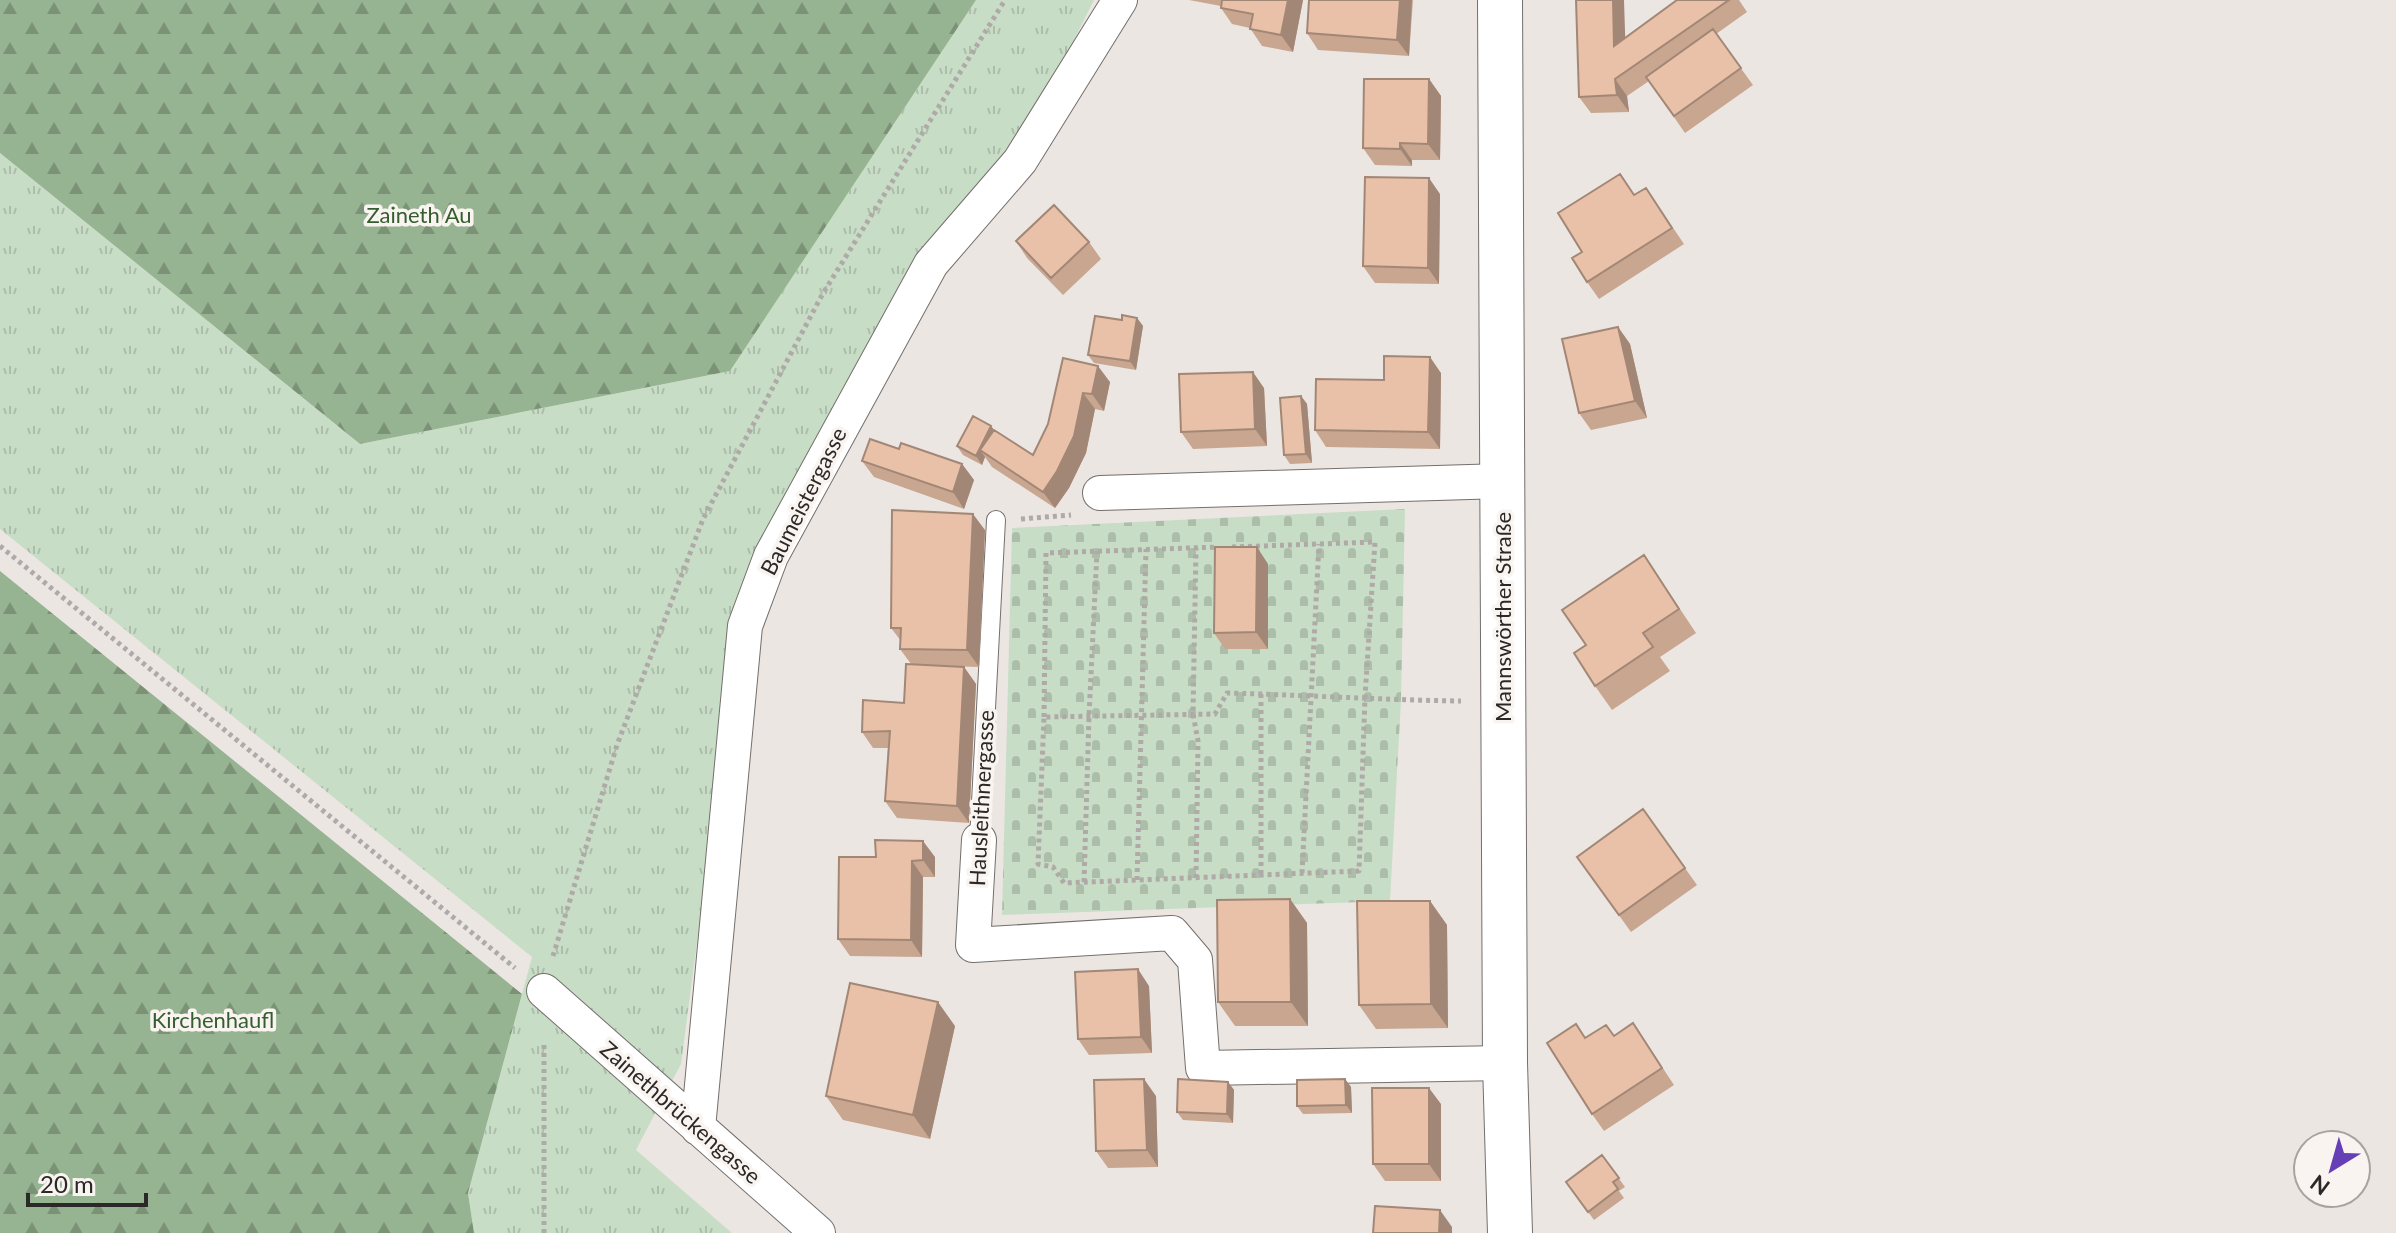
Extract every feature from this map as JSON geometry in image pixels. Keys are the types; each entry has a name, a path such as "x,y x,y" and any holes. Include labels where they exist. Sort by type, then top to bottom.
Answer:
{"main road":[{"name":"Mannswörther Straße","path":"1500,0 1502,702 1505,1063 1510,1233"}],"street":[{"name":"Baumeistergasse","path":"698,1128 745,626 766,570 931,264 1020,161 1120,0"},
{"path":"1100,493 1503,481"},
{"name":"Hausleithnergasse","path":"979,840 973,945 1172,933 1195,960 1203,1068 1505,1063"},
{"name":"Zainethbrückengasse","path":"544,991 818,1233"}],"lane":[{"name":"Hausleithnergasse","path":"979,840 996,520"}],"path":[{"path":"544,1233 544,991 560,927 617,745 703,519 822,295 1005,0"},
{"path":"996,520 1072,515 1100,493"},
{"path":"1375,542 1365,697 1359,871 1064,883 1053,867 1038,864 1046,553 1196,548 1375,542"},
{"path":"1302,873 1319,544"},
{"path":"0,546 544,991"},
{"path":"1196,548 1193,714 1198,741 1196,878"},
{"path":"1137,880 1146,549"},
{"path":"1084,882 1097,551"},
{"path":"1044,717 1215,714 1227,693 1502,702"},
{"path":"1261,694 1261,875"}],"green space":[{"name":"Zaineth Au","path":"0,0 976,0 730,371 360,444 0,153"},
{"path":"976,0 1094,0 1024,140 745,578 681,1064 636,1150 732,1233 474,1233 468,1193 532,957 0,529 0,153 360,444 730,371"},
{"path":"1405,509 1401,700 1390,901 1002,915 1012,528"},
{"name":"Kirchenhaufl","path":"0,571 522,994 468,1193 474,1233 0,1233"}],"building":[{"path":"1222,0 1288,0 1281,35 1250,29 1253,14 1221,8"},
{"path":"1309,0 1400,0 1397,40 1307,33"},
{"path":"1576,0 1613,0 1614,46 1677,0 1729,0 1615,79 1617,95 1579,97"},
{"path":"1713,29 1741,68 1674,116 1646,77"},
{"path":"1364,79 1429,79 1428,144 1400,143 1400,149 1363,148"},
{"path":"1620,174 1634,195 1646,188 1672,228 1587,282 1572,258 1582,252 1558,213"},
{"path":"1365,177 1429,178 1428,268 1363,266"},
{"path":"1054,205 1089,242 1051,278 1016,241"},
{"path":"1122,315 1137,318 1130,361 1088,355 1095,316 1122,320"},
{"path":"1618,327 1635,401 1579,413 1562,339"},
{"path":"1384,356 1430,357 1428,432 1315,430 1316,379 1384,380"},
{"path":"1063,358 1098,366 1092,394 1083,393 1074,436 1043,492 980,450 994,430 1033,455 1048,424"},
{"path":"1253,372 1255,429 1181,432 1179,374"},
{"path":"1301,396 1306,454 1284,455 1280,398"},
{"path":"973,416 991,426 976,456 957,446"},
{"path":"870,439 899,449 901,443 962,464 953,492 862,461"},
{"path":"892,510 973,514 967,650 900,649 901,628 891,628"},
{"path":"1215,547 1257,547 1256,632 1214,633"},
{"path":"1644,555 1679,609 1643,633 1653,647 1595,686 1574,653 1586,645 1562,610"},
{"path":"906,664 964,667 957,806 885,801 890,731 862,732 863,700 904,703"},
{"path":"1643,809 1685,868 1619,915 1577,857"},
{"path":"875,840 923,841 923,860 912,861 911,940 838,939 839,857 876,857"},
{"path":"1290,899 1291,1002 1218,1002 1217,900"},
{"path":"1357,901 1430,901 1431,1004 1359,1005"},
{"path":"1138,969 1141,1037 1078,1039 1075,972"},
{"path":"850,983 938,1002 913,1115 826,1096"},
{"path":"1633,1023 1662,1068 1592,1114 1547,1043 1576,1024 1585,1038 1606,1025 1614,1036"},
{"path":"1144,1079 1147,1150 1096,1151 1094,1080"},
{"path":"1178,1079 1228,1082 1227,1114 1177,1112"},
{"path":"1345,1079 1346,1105 1297,1106 1297,1080"},
{"path":"1372,1088 1429,1088 1429,1164 1373,1164"},
{"path":"1602,1155 1619,1178 1613,1182 1618,1189 1588,1212 1566,1182"},
{"path":"1375,1206 1440,1210 1439,1233 1373,1233"}]}
